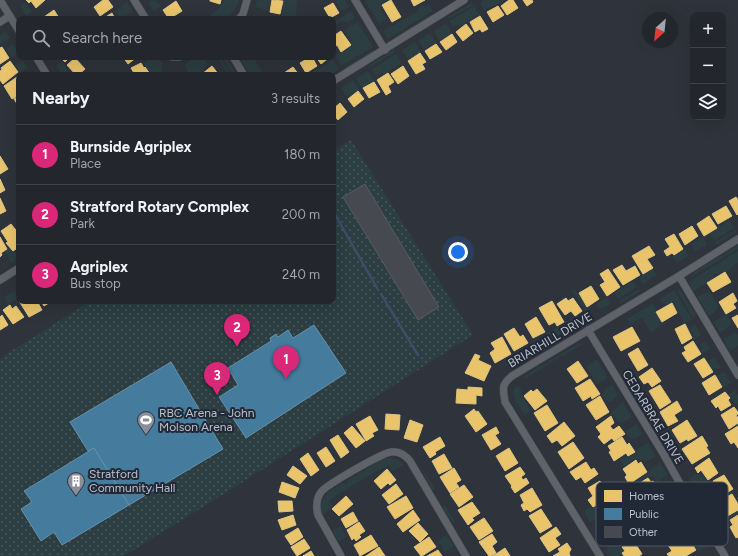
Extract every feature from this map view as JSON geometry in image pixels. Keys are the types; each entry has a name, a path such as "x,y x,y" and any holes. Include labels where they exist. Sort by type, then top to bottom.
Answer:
{"street":[{"path":"0,0 16,26"},
{"path":"134,0 144,16"},
{"path":"241,16 247,0"},
{"path":"355,0 384,50"},
{"path":"336,79 464,0"},
{"path":"0,22 10,16"},
{"path":"38,60 44,72"},
{"path":"235,60 242,72"},
{"name":"BRIARHILL DRIVE","path":"600,556 505,402 503,389 504,384 512,376 738,239"},
{"path":"0,280 16,270"},
{"path":"679,276 738,375"},
{"name":"CEDARBRAE DRIVE","path":"588,330 679,482"},
{"path":"341,556 317,511 316,503 319,495 325,488 357,469 384,454 394,452 402,454 410,460 466,556"},
{"name":"CEDARBRAE DRIVE","path":"719,546 725,556"}],"shaded area":[{"path":"153,0 161,6 154,11 148,3"},
{"path":"224,0 239,0 237,6 229,16 210,16 221,6"},
{"path":"257,0 271,0 268,11 255,7"},
{"path":"280,0 297,0 296,16 280,16 284,1"},
{"path":"335,0 345,0 349,7 341,11"},
{"path":"388,0 381,5 382,11 387,19 379,24 365,1"},
{"path":"484,0 505,0 492,7 483,9 480,2"},
{"path":"427,1 433,11 387,38 383,31 417,12 419,7 423,4 425,7 428,6"},
{"path":"26,2 32,12 26,16 20,6"},
{"path":"127,2 133,11 126,16 119,16 115,11"},
{"path":"472,3 473,5 449,19 448,17"},
{"path":"474,6 479,14 461,26 456,25 453,27 449,21"},
{"path":"352,11 355,18 347,22 341,21 336,25 336,20"},
{"path":"434,13 435,15 389,41 415,24 418,24 417,23"},
{"path":"358,22 373,47 341,66 336,54 353,45 344,30"},
{"path":"446,23 452,33 439,41 434,31"},
{"path":"6,31 10,38 0,44 0,35"},
{"path":"430,33 436,43 424,50 418,40"},
{"path":"415,42 421,52 408,60 402,50"},
{"path":"13,43 16,48 16,56 12,58 6,48"},
{"path":"375,49 374,52 345,70 343,68 373,50"},
{"path":"393,50 395,52 370,67 369,65"},
{"path":"396,54 402,63 385,74 383,73 376,76 372,69"},
{"path":"149,60 159,60 163,63 162,72 150,72 144,63"},
{"path":"190,60 205,60 208,64 201,72 188,72 185,65"},
{"path":"219,60 222,60 229,72 227,72"},
{"path":"224,60 228,60 235,72 231,72"},
{"path":"241,60 255,60 262,72 248,72"},
{"path":"334,60 339,69 334,72 312,72 314,71"},
{"path":"23,61 28,68 20,72 16,65"},
{"path":"63,61 68,72 60,72 56,65"},
{"path":"368,71 374,81 362,88 356,78"},
{"path":"353,80 359,90 347,97 341,88"},
{"path":"351,140 473,335 124,556 0,556 0,358 86,304 336,304 336,149"},
{"path":"729,220 734,228 714,241 710,233"},
{"path":"735,230 737,232 717,244 715,242"},
{"path":"703,237 707,245 695,251 691,244"},
{"path":"738,245 738,249 690,277 694,272"},
{"path":"10,248 14,251 16,254 16,260 11,263 5,251"},
{"path":"684,249 689,256 677,263 672,256"},
{"path":"738,251 738,263 727,271 714,274 712,280 693,291 689,283 690,281"},
{"path":"653,269 657,275 643,284 639,277"},
{"path":"633,281 637,287 618,299 614,293"},
{"path":"639,289 640,291 621,303 619,301"},
{"path":"678,289 696,315 693,318 677,291"},
{"path":"572,290 575,290 592,315 589,317"},
{"path":"674,290 692,319 684,323 673,302 667,306 665,303 662,304 659,299"},
{"path":"14,291 16,294 16,300 8,304 4,297"},
{"path":"709,291 718,305 717,310 709,316 697,297"},
{"path":"607,297 611,304 599,310 596,304"},
{"path":"653,303 657,311 655,313 663,323 651,333 642,318 630,324 627,319"},
{"path":"726,314 732,323 720,333 713,322"},
{"path":"577,315 581,322 569,328 565,322"},
{"path":"695,324 701,335 693,340 692,338 694,337 690,328"},
{"path":"558,327 562,333 550,340 546,334"},
{"path":"736,332 738,335 738,346 730,351 723,339"},
{"path":"539,338 543,345 532,351 528,345"},
{"path":"705,341 710,349 703,354 700,349 702,348 700,345"},
{"path":"582,343 580,346 550,363 549,362 547,365 525,379 524,376"},
{"path":"521,350 525,356 507,367 504,360"},
{"path":"714,357 721,367 717,370 716,368 712,369 708,361"},
{"path":"597,359 608,378 597,384 587,366"},
{"path":"724,372 731,383 724,387 717,376"},
{"path":"518,385 522,392 521,394 531,411 525,415 517,404 514,396 515,389"},
{"path":"613,385 618,396 610,402 604,400 602,396 605,389"},
{"path":"735,390 738,395 738,404 735,405 728,394"},
{"path":"623,402 632,417 622,423 618,422 611,414 614,409"},
{"path":"637,425 642,433 634,440 629,437 625,431"},
{"path":"648,443 656,456 646,462 636,458 624,467 620,459 636,453 637,449"},
{"path":"387,458 397,460 404,465 393,471 389,465 338,494 329,501 333,507 322,515 321,503 330,491 344,482 346,484 347,481 382,459"},
{"path":"660,463 668,475 658,482 655,482 652,476 640,482 636,481 649,472 649,470"},
{"path":"425,473 436,489 432,490 423,474"},
{"path":"694,475 702,475 708,482 691,482 689,479"},
{"path":"731,490 732,493 728,496 728,492"},
{"path":"445,505 455,521 452,522 442,507"},
{"path":"595,506 596,508 596,519 590,523 584,511 590,507 593,508"},
{"path":"738,510 738,513 728,520 728,516"},
{"path":"340,526 347,536 339,542 332,531"},
{"path":"446,535 454,546 445,552 438,541"},
{"path":"611,546 620,546 623,551 620,556 611,556 606,549"},
{"path":"698,546 708,546 699,552 696,547"}],"building: Homes":[{"path":"26,0 45,0 36,8 31,1 29,3"},
{"path":"103,0 108,0 113,7 100,16 94,7"},
{"path":"210,0 221,0 220,4"},
{"path":"272,0 283,1 280,14 270,12"},
{"path":"391,0 401,17 392,22 382,5"},
{"path":"411,0 425,0 414,6"},
{"path":"509,0 513,0 518,8 507,15 501,6"},
{"path":"523,0 532,0 533,2 527,6"},
{"path":"176,1 182,11 174,16 167,16 163,10"},
{"path":"333,3 339,13 334,16 329,16 324,8"},
{"path":"498,6 504,15 493,22 487,12"},
{"path":"54,10 58,16 45,16"},
{"path":"480,16 488,29 482,32 480,29 475,32 470,22"},
{"path":"466,24 473,33 463,41 456,32"},
{"path":"341,31 351,45 341,52 336,46 336,34"},
{"path":"452,34 457,42 446,50 440,42"},
{"path":"436,44 442,52 430,59 425,51"},
{"path":"2,47 9,58 0,64 0,48"},
{"path":"420,53 426,62 422,64 425,69 416,74 408,61"},
{"path":"73,60 77,60 85,69 82,72 73,72 67,65"},
{"path":"125,60 133,60 128,64"},
{"path":"305,60 314,60 317,66 305,72 300,63"},
{"path":"318,60 326,60 321,64"},
{"path":"10,61 18,72 16,72 3,84 0,80 1,68"},
{"path":"141,63 149,72 133,72 131,68"},
{"path":"212,66 217,72 204,72"},
{"path":"403,66 409,76 398,84 391,74"},
{"path":"293,67 297,72 286,72"},
{"path":"388,73 394,82 388,86 391,92 386,95 377,80"},
{"path":"16,78 16,97 12,99 4,86"},
{"path":"374,82 380,92 369,98 363,88"},
{"path":"358,91 364,99 354,107 348,99"},
{"path":"340,103 347,112 338,120 336,118 336,106"},
{"path":"0,156 8,169 0,174"},
{"path":"0,179 5,190 0,193"},
{"path":"736,197 738,200 737,215 729,201"},
{"path":"0,198 6,211 0,214"},
{"path":"726,206 732,216 718,224 712,214"},
{"path":"709,216 717,228 704,236 697,224"},
{"path":"11,224 16,230 16,249 13,251 6,243 8,242 1,231"},
{"path":"692,226 698,236 685,245 679,234"},
{"path":"674,234 683,249 674,255 672,253 667,256 664,251 670,247 665,239"},
{"path":"0,237 7,249 1,253 2,255 0,257"},
{"path":"649,246 655,255 647,259 653,268 643,274 632,256"},
{"path":"622,265 626,271 635,266 640,275 623,285 613,270"},
{"path":"608,269 620,287 607,296 600,285 605,282 600,274"},
{"path":"725,272 731,282 713,292 707,283"},
{"path":"591,286 599,299 587,307 579,293"},
{"path":"733,293 737,301 733,304 736,308 726,314 719,302"},
{"path":"566,298 568,301 573,298 582,311 575,316 571,311 565,315 557,304"},
{"path":"552,301 564,322 557,326 555,322 549,325 539,308"},
{"path":"672,303 677,313 662,322 656,312"},
{"path":"21,304 39,304 42,310 29,317"},
{"path":"10,305 12,309 16,306 24,317 13,324 3,310"},
{"path":"2,315 8,325 0,330 0,317"},
{"path":"738,315 738,328 732,318"},
{"path":"536,317 545,332 533,338 525,324"},
{"path":"685,324 692,338 682,344 675,329"},
{"path":"632,327 640,341 621,351 613,337"},
{"path":"514,328 520,337 523,335 528,343 514,351 504,334"},
{"path":"502,337 511,354 495,363 490,353 495,349 491,343"},
{"path":"693,341 701,354 688,362 682,353 686,351 684,347"},
{"path":"638,348 648,365 638,371 628,354"},
{"path":"475,354 480,356 478,360 491,366 484,381 465,373"},
{"path":"704,358 713,372 703,378 694,364"},
{"path":"578,361 588,376 577,383 567,369"},
{"path":"652,368 661,381 652,387 648,382 644,384 639,377"},
{"path":"715,375 722,387 709,395 702,383"},
{"path":"590,379 600,394 592,399 591,396 583,401 575,388"},
{"path":"660,385 671,402 660,409 649,391"},
{"path":"468,387 482,388 482,396 476,395 476,404 456,403 457,389 468,390"},
{"path":"537,389 547,401 535,410 524,396 531,390 533,392"},
{"path":"725,392 730,398 728,400 731,405 721,411 718,406 716,408 711,401"},
{"path":"600,396 609,412 596,420 586,405"},
{"path":"677,401 682,410 674,415 678,421 668,426 660,412"},
{"path":"547,405 558,423 545,431 534,413"},
{"path":"734,407 738,412 736,415 738,418 738,423 729,429 721,415"},
{"path":"474,409 476,412 478,411 487,424 476,432 465,416"},
{"path":"386,414 400,415 399,430 385,429"},
{"path":"370,416 378,430 372,433 374,436 366,441 356,424"},
{"path":"611,416 614,423 610,426 613,430 619,426 625,434 614,441 612,438 604,444 598,437 601,434 596,427"},
{"path":"410,420 423,425 417,442 404,438"},
{"path":"687,420 697,436 680,443 672,430"},
{"path":"564,422 575,436 562,446 557,440 552,443 547,436"},
{"path":"352,426 365,441 356,448 344,433"},
{"path":"738,426 738,448 734,442 731,444 725,434"},
{"path":"496,427 499,433 495,435 501,444 491,450 482,435"},
{"path":"338,435 349,452 341,458 330,440"},
{"path":"702,436 710,453 692,464 682,449"},
{"path":"440,437 445,446 435,452 436,454 430,458 423,447"},
{"path":"622,437 627,445 629,443 635,452 628,456 626,453 614,461 609,452 611,451 608,446"},
{"path":"573,442 584,458 569,469 558,452"},
{"path":"326,447 335,461 326,467 317,453"},
{"path":"509,448 518,463 505,471 496,456"},
{"path":"308,453 319,470 311,476 300,459"},
{"path":"444,454 452,468 439,474 432,461"},
{"path":"709,458 718,473 708,480 701,470 698,473 695,468"},
{"path":"636,460 638,464 641,462 647,472 632,482 628,482 625,477 627,475 623,469"},
{"path":"586,462 591,470 594,468 598,474 585,483 581,477 576,480 570,472"},
{"path":"293,466 307,476 300,484 287,475"},
{"path":"520,467 525,474 521,477 523,480 526,478 529,483 515,493 505,476"},
{"path":"454,468 461,480 456,483 459,487 450,493 440,477"},
{"path":"387,469 396,480 390,485 388,483 381,489 374,481"},
{"path":"724,475 733,489 728,492 728,482 713,481"},
{"path":"648,478 651,482 641,482"},
{"path":"282,482 299,488 295,498 279,492"},
{"path":"596,483 596,505 593,507 588,500 593,496 588,488"},
{"path":"396,484 403,494 389,504 382,495"},
{"path":"464,485 473,497 459,507 450,494"},
{"path":"532,488 542,505 530,512 527,509 524,511 521,505 524,503 520,495"},
{"path":"732,494 738,504 738,510 728,516 728,496"},
{"path":"346,496 353,504 339,516 332,509"},
{"path":"406,496 413,508 395,519 387,507"},
{"path":"278,501 292,501 293,511 279,512"},
{"path":"472,502 480,513 472,518 474,520 468,525 458,510"},
{"path":"541,509 552,526 540,533 529,516"},
{"path":"413,510 420,520 403,532 397,524"},
{"path":"353,512 358,521 346,528 341,519"},
{"path":"293,515 296,525 282,530 278,520"},
{"path":"738,515 738,537 736,538 730,527 733,525 730,520"},
{"path":"484,518 493,531 479,540 470,527"},
{"path":"359,522 365,531 359,535 361,537 356,541 354,538 352,540 347,530"},
{"path":"418,523 428,534 420,542 409,531"},
{"path":"556,527 561,534 555,538 560,545 549,552 540,538"},
{"path":"298,528 303,537 291,545 285,536"},
{"path":"492,534 497,542 492,546 496,553 489,556 479,542"},
{"path":"371,535 378,546 360,556 354,545"},
{"path":"429,537 436,547 421,556 414,547"},
{"path":"304,539 310,548 297,556 291,547"},
{"path":"567,543 571,549 569,553 570,556 553,556 560,552 558,549"},
{"path":"637,546 642,554 639,556 624,556 622,553 625,551 622,547"},
{"path":"669,546 693,546 696,550 686,556 669,556 667,554 672,551"},
{"path":"379,547 385,556 366,556"},
{"path":"505,548 510,556 493,556"},
{"path":"438,550 442,556 427,556"},
{"path":"311,551 314,556 303,556"}],"building: Public":[{"path":"314,325 346,373 246,438 219,397 238,385 228,368 271,341 270,338 276,334 278,337 288,330 293,338"},
{"name":"RBC Arena - John Molson Arena","path":"171,362 223,449 129,505 94,448 88,451 70,422"},
{"name":"Stratford Community Hall","path":"94,448 129,505 62,545 54,532 41,541 21,509 32,502 24,491"}],"building: Other":[{"path":"365,184 439,307 418,320 343,197"}],"waterway":[{"path":"336,216 377,288"},
{"path":"381,294 418,355"}],"place":[{"name":"Stratford Rotary Complex","path":"237,347"},
{"name":"Burnside Agriplex","path":"286,379"},
{"name":"Agriplex","path":"217,395"},
{"name":"RBC Arena - John Molson Arena","path":"146,435"},
{"name":"Stratford Community Hall","path":"76,496"}]}
